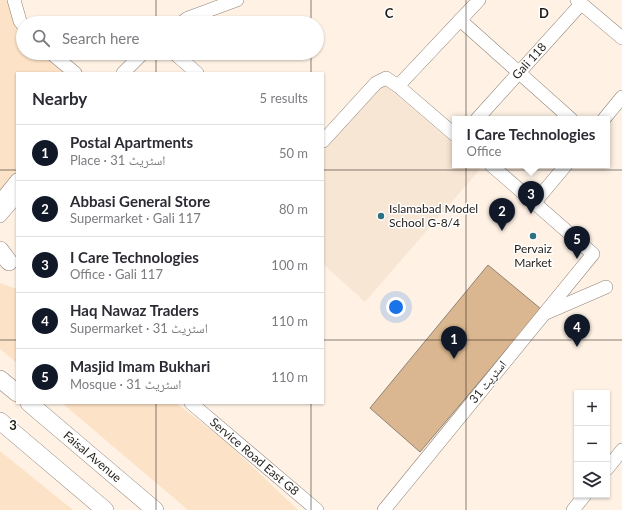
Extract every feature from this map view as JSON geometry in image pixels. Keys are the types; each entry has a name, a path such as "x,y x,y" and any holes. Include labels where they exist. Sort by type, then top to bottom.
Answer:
{"main road":[{"path":"0,378 16,392"},
{"name":"Faisal Avenue","path":"30,404 155,510"},
{"path":"0,421 105,510"}],"street":[{"path":"14,0 19,16"},
{"path":"193,16 237,0"},
{"path":"398,86 479,0"},
{"path":"579,2 622,38"},
{"name":"Gali 118","path":"481,116 579,2"},
{"path":"460,20 568,116"},
{"path":"59,60 74,72"},
{"path":"124,72 136,60"},
{"path":"182,60 196,72"},
{"path":"324,141 376,83 386,78 398,86 452,131"},
{"path":"606,116 622,97"},
{"path":"495,168 535,202 563,168"},
{"path":"0,201 16,181"},
{"path":"0,216 16,197"},
{"name":"اسٹریٹ 31","path":"384,510 593,254 535,202"},
{"path":"543,314 606,287"},
{"name":"Service Road East G8","path":"192,404 317,510"},
{"path":"610,465 622,451"},
{"path":"573,510 583,498"}],"shaded area":[{"path":"0,0 7,0 16,26 16,60 50,60 65,72 16,72 16,172 0,191"},
{"name":"Islamabad Model School G-8/4","path":"377,78 452,142 452,168 481,168 365,302 324,265 324,142"},
{"path":"0,283 16,289 16,362 0,349"},
{"path":"63,404 177,404 223,439 298,510 188,510"},
{"path":"0,451 73,510 0,510"}],"building":[{"path":"488,265 541,309 420,452 370,408"}],"place":[{"name":"I Care Technologies","path":"531,214"},
{"name":"Islamabad Model School G-8/4","path":"381,216"},
{"name":"Abbasi General Store","path":"502,231"},
{"name":"Pervaiz Market","path":"533,236"},
{"name":"Masjid Imam Bukhari","path":"577,259"},
{"name":"Haq Nawaz Traders","path":"577,347"},
{"name":"Postal Apartments","path":"454,359"}]}
